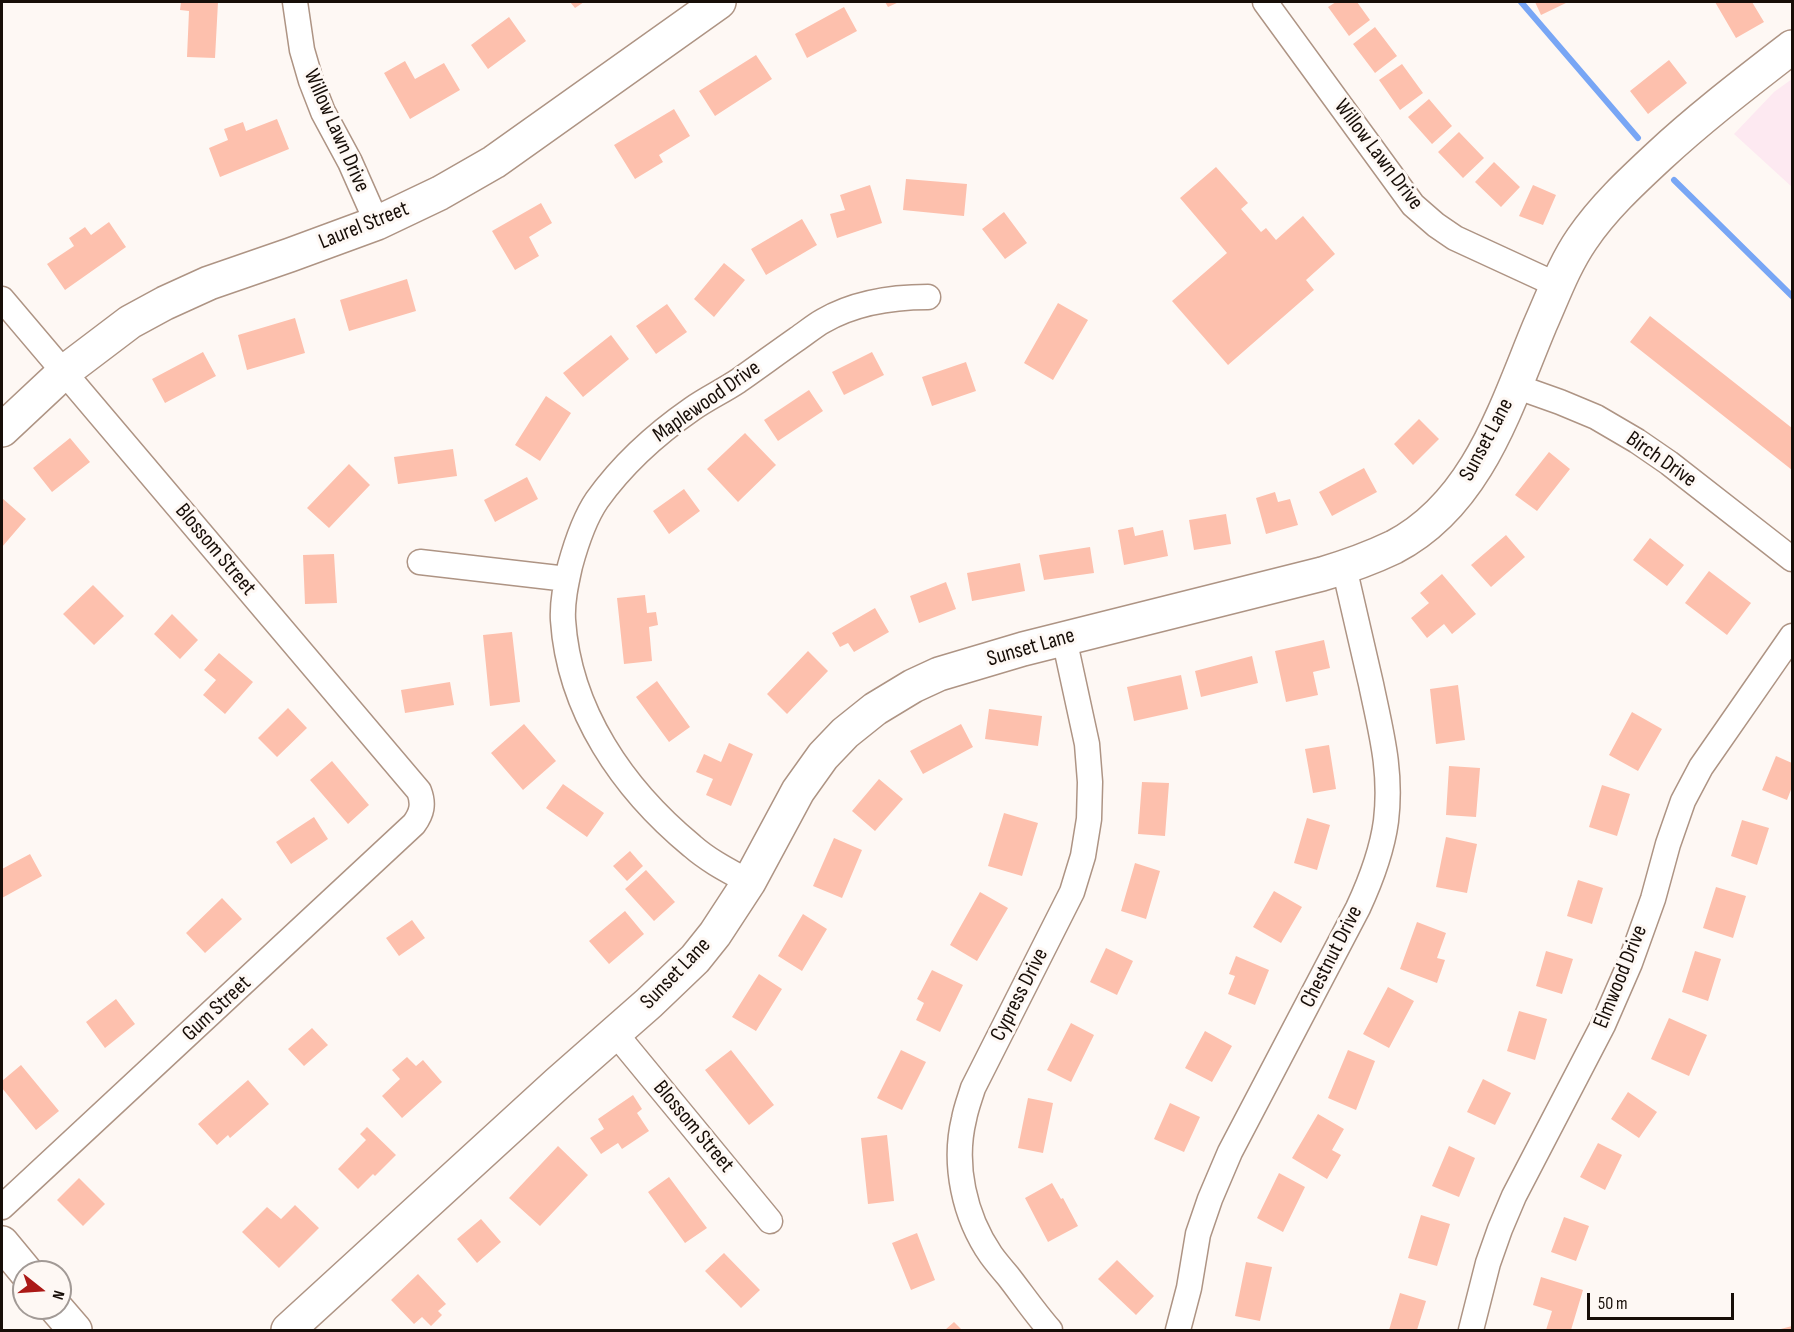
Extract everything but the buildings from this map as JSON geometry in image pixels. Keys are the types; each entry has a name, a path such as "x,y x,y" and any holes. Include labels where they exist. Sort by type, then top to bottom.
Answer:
{"street":[{"name":"Willow Lawn Drive","path":"295,2 302,50 311,81 323,112 350,162 377,223"},
{"name":"Laurel Street","path":"2,430 64,372 130,322 209,283 377,223 440,193 494,162 719,2"},
{"name":"Willow Lawn Drive","path":"1265,2 1413,205 1455,238 1557,285"},
{"name":"Sunset Lane","path":"288,1330 695,959 715,934 749,882 798,791 823,756 875,709 913,686 939,674 1064,638 1344,567 1394,547 1422,529 1446,507 1468,480 1486,450 1557,285 1580,241 1623,189 1686,131 1792,47"},
{"name":"Maplewood Drive","path":"749,882 716,864 664,820 630,783 608,754 587,716 567,654 563,619 567,579 574,551 586,519 596,501 617,475 652,439 692,409 728,387 823,321 851,308 880,300 928,297"},
{"name":"Blossom Street","path":"2,299 419,791 422,804"},
{"name":"Birch Drive","path":"1515,386 1596,417 1637,441 1669,463 1792,559"},
{"path":"420,562 567,579"},
{"name":"Chestnut Drive","path":"1178,1330 1190,1288 1198,1234 1210,1199 1230,1152 1358,908 1379,856 1386,821 1388,786 1386,752 1344,567"},
{"name":"Elmwood Drive","path":"1471,1330 1488,1263 1500,1229 1603,1025 1630,963 1653,899 1683,801 1701,767 1792,636"},
{"name":"Cypress Drive","path":"1050,1330 990,1254 974,1225 961,1176 960,1148 963,1120 973,1088 1072,892 1083,856 1089,819 1088,754 1064,638"},
{"name":"Gum Street","path":"2,1207 414,824 421,815 422,804"},
{"name":"Blossom Street","path":"615,1033 770,1221"},
{"path":"2,1243 16,1260"}],"shaded area":[{"path":"1792,79 1792,187 1734,134 1774,92"}],"waterway":[{"path":"1521,2 1638,138"},
{"path":"1674,180 1792,296"}]}
